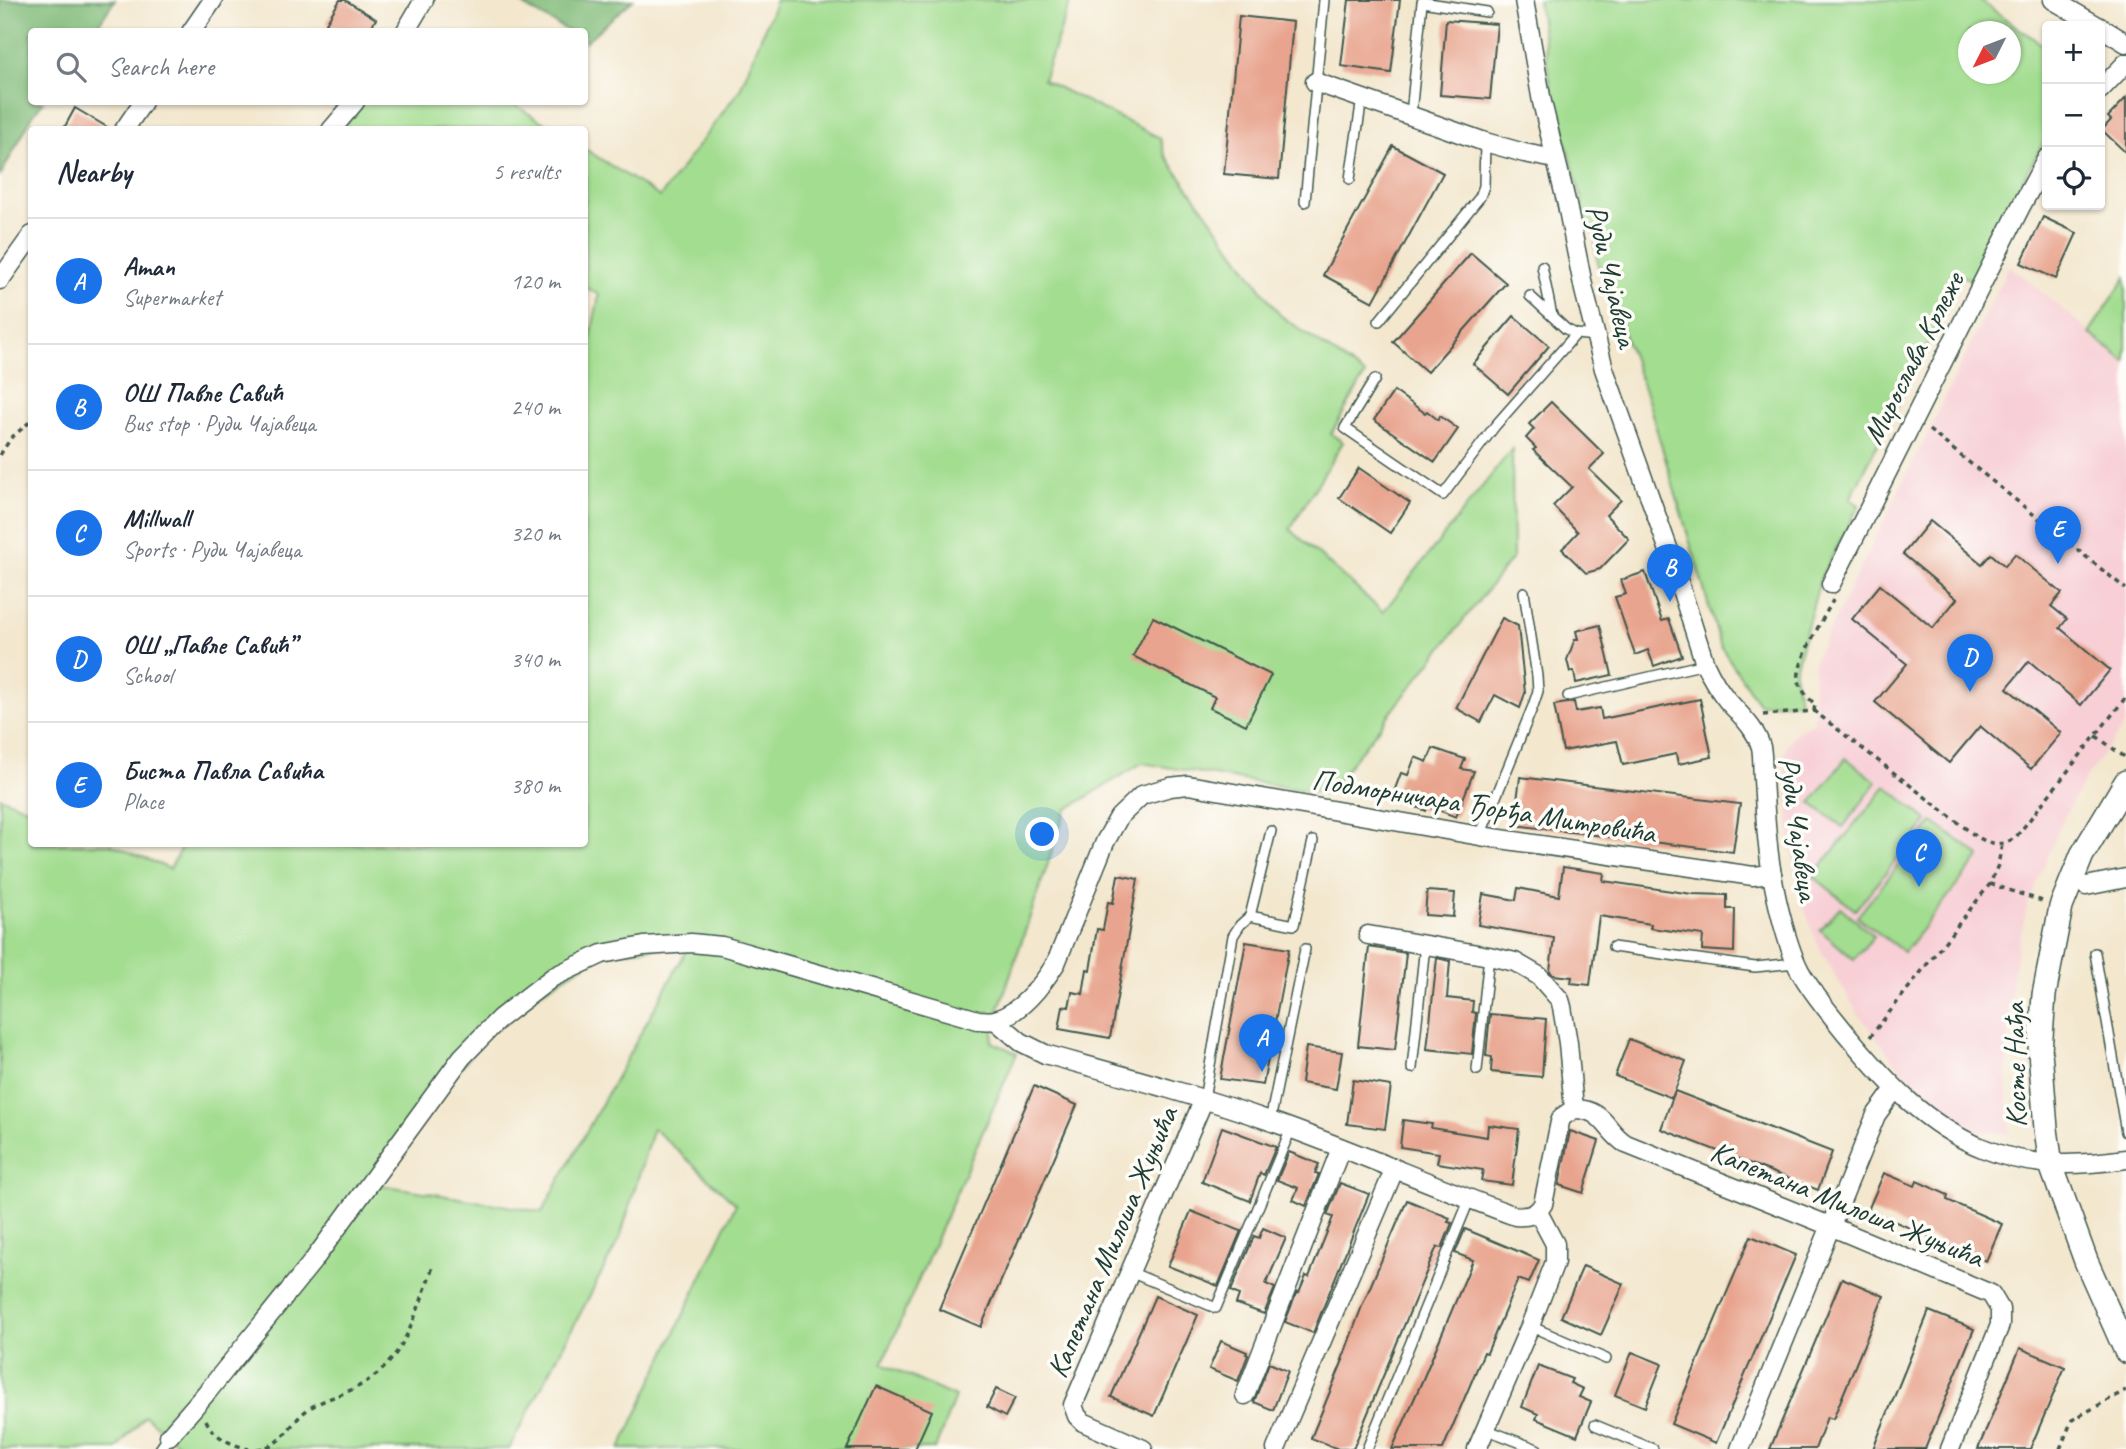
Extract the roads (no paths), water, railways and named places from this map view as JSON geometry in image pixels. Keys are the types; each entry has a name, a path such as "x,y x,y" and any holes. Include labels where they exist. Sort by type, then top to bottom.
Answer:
{"street":[{"path":"194,28 213,0"},
{"path":"407,28 424,0"},
{"name":"Руди Чајавеца","path":"1524,0 1555,159 1596,336 1617,406 1668,548 1705,664 1713,681 1756,734 1762,749 1772,874 1796,963 1817,998 1895,1089 1930,1119 1963,1139 1987,1150 2024,1161 2051,1165 2082,1166 2126,1159"},
{"path":"2053,0 2089,21"},
{"path":"2105,31 2126,43"},
{"path":"2105,85 2126,63"},
{"path":"1315,82 1485,142 1555,159"},
{"path":"127,126 141,105"},
{"path":"334,126 352,105"},
{"name":"Мирослава Крлеже","path":"1831,584 2042,167"},
{"path":"0,280 28,241"},
{"name":"Косте Нађа","path":"2126,782 2082,855 2061,906 2044,995 2040,1051 2051,1165 2086,1261 2126,1351"},
{"name":"Подморничара Ђорђа Митровића","path":"995,1020 1010,1013 1034,994 1050,973 1105,842 1119,817 1142,795 1170,786 1188,785 1480,836 1753,876 1772,874"},
{"path":"2086,886 2126,878"},
{"path":"1368,935 1514,962 1530,970 1548,985 1560,1000 1568,1044 1574,1109 1562,1117 1560,1122 1543,1204 1538,1212 1551,1234 1556,1253 1555,1262 1477,1449"},
{"path":"164,1442 313,1262 462,1057 525,997 576,965 602,954 644,946 691,943 722,946 978,1020 995,1020"},
{"name":"Капетана Милоша Жуњића","path":"995,1020 1021,1042 1045,1054 1204,1099 1270,1121 1515,1216 1525,1217 1538,1212"},
{"path":"1740,1449 1876,1115 1895,1089"},
{"name":"Капетана Милоша Жуњића","path":"1143,1449 1093,1429 1077,1416 1073,1405 1204,1099"},
{"name":"Капетана Милоша Жуњића","path":"1574,1109 1590,1111 1598,1116 1619,1140 1626,1144 1991,1294 2000,1309 2000,1325 1950,1449"},
{"path":"1245,1395 1341,1148"},
{"path":"1276,1449 1395,1168"}],"lane":[{"path":"1305,201 1324,0"},
{"path":"1411,114 1422,2 1487,12"},
{"path":"1350,179 1362,98"},
{"path":"1379,321 1480,197 1484,186 1485,142"},
{"path":"1542,266 1552,316"},
{"path":"1530,296 1566,329 1576,334 1596,336"},
{"name":"Руди Чајавеца","path":"1375,379 1345,428 1443,495 1495,426 1576,334"},
{"path":"1480,836 1538,691 1524,592"},
{"path":"1567,696 1705,664"},
{"path":"1204,1099 1233,936 1250,916 1271,831"},
{"path":"1250,916 1294,925 1313,841"},
{"path":"1412,1068 1425,945"},
{"path":"1613,947 1755,967 1796,963"},
{"path":"1270,1121 1305,949"},
{"path":"2095,953 2126,1132"},
{"path":"1478,1070 1489,956"},
{"path":"1130,1272 1216,1308 1291,1129"},
{"path":"1367,1449 1470,1198"},
{"path":"1530,1326 1606,1359"},
{"path":"1595,1424 1653,1449"},
{"path":"1485,1429 1537,1449"}],"place":[{"name":"Биста Павла Савића","path":"2058,564"},
{"name":"ОШ Павле Савић","path":"1670,602"},
{"name":"ОШ „Павле Савић”","path":"1970,692"},
{"name":"Millwall","path":"1919,887"},
{"name":"Aman","path":"1262,1072"}]}
